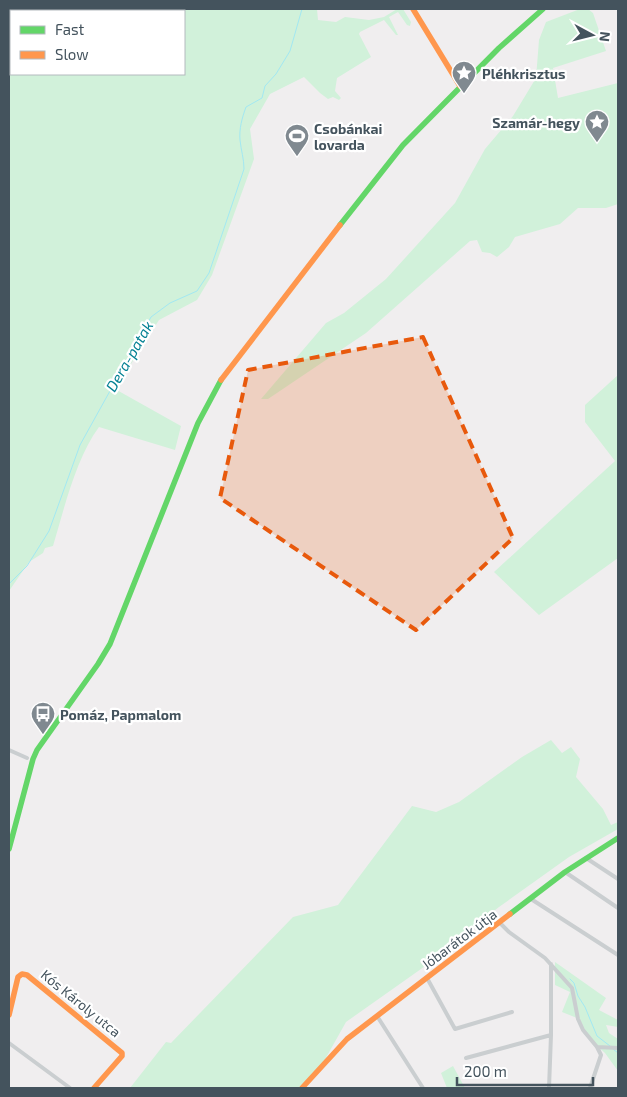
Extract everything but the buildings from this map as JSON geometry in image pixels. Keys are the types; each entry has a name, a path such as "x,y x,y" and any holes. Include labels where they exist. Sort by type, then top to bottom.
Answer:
{"main road":[{"path":"413,9 460,86"},
{"path":"9,849 30,765 41,744 110,644 198,423 220,382 384,168 415,132 517,30 543,9"},
{"name":"Jóbarátok útja","path":"302,1088 347,1039 565,872 618,838"},
{"name":"Kós Károly utca","path":"9,1015 18,977 22,974 27,975 122,1053 122,1056 94,1088"}],"street":[{"path":"9,750 28,758"},
{"path":"586,858 618,879"},
{"path":"565,872 618,908"},
{"path":"532,899 618,956"},
{"path":"500,923 509,932 545,958 572,988 578,1019 583,1030 601,1055 590,1088"},
{"path":"549,1088 551,1035 550,964"},
{"path":"427,978 455,1029 512,1012"},
{"path":"377,1016 423,1088"},
{"path":"466,1058 551,1035"},
{"path":"9,1043 70,1088"},
{"path":"597,1047 618,1048"},
{"path":"58,1088 63,1083"}],"highlighted area":[{"path":"423,337 513,538 416,630 220,498 248,370"}],"green space":[{"path":"9,9 317,9 318,20 336,22 345,17 369,20 384,17 397,9 403,9 411,22 410,26 407,25 398,12 389,17 398,35 384,20 360,32 359,34 371,57 337,78 335,91 341,98 339,100 333,97 328,99 304,77 270,94 250,129 254,159 212,275 197,300 159,320 115,389 181,426 175,450 99,427 91,439 77,469 53,546 45,548 43,553 29,562 9,591"},
{"path":"580,9 588,9 593,13 606,51 553,68 558,98 618,83 618,204 606,208 578,208 560,224 515,237 509,247 497,257 490,253 482,252 477,240 470,241 366,333 268,399 261,399 326,323 344,313 386,279 455,203 485,149 513,116 536,78 539,40 546,22"},
{"path":"618,375 618,558 539,615 494,572 615,461 585,422 585,405"},
{"path":"551,740 562,753 571,747 580,759 576,777 603,809 611,825 618,822 618,829 569,857 499,907 421,969 346,1022 323,1063 302,1088 130,1088 166,1042 171,1043 293,917 338,905 412,806 436,812 459,802 522,757"},
{"path":"555,962 606,998 599,1010 618,1020 618,1027 606,1025 609,1033 618,1039 618,1071 605,1053 584,1034 577,1018 562,1012 570,992 555,985"},
{"path":"453,1066 465,1088 447,1088 441,1073"}],"waterway":[{"name":"Dera-patak","path":"9,584 27,566 49,531 80,445 151,317 170,303 197,291 209,273 244,169 240,136 246,107 262,98 265,86 276,74 290,51 302,9"},
{"path":"570,979 574,983 578,996 585,1007 597,1036 610,1046"},
{"path":"613,1049 618,1053"}],"traffic: fast":[{"path":"340,225 403,145 499,48 543,9"},
{"path":"9,849 37,750 110,644 198,423 221,380"},
{"path":"510,914 565,872 618,838"}],"traffic: slow":[{"path":"413,9 460,86"},
{"path":"221,380 340,225"},
{"path":"302,1088 347,1039 510,914"},
{"path":"9,1015 18,977 22,974 27,975 122,1053 122,1056 94,1088"}],"place":[{"name":"Pléhkrisztus","path":"464,94"},
{"name":"Szamár-hegy","path":"597,143"},
{"name":"Csobánkai lovarda","path":"297,157"},
{"name":"Pomáz, Papmalom","path":"43,735"}]}
